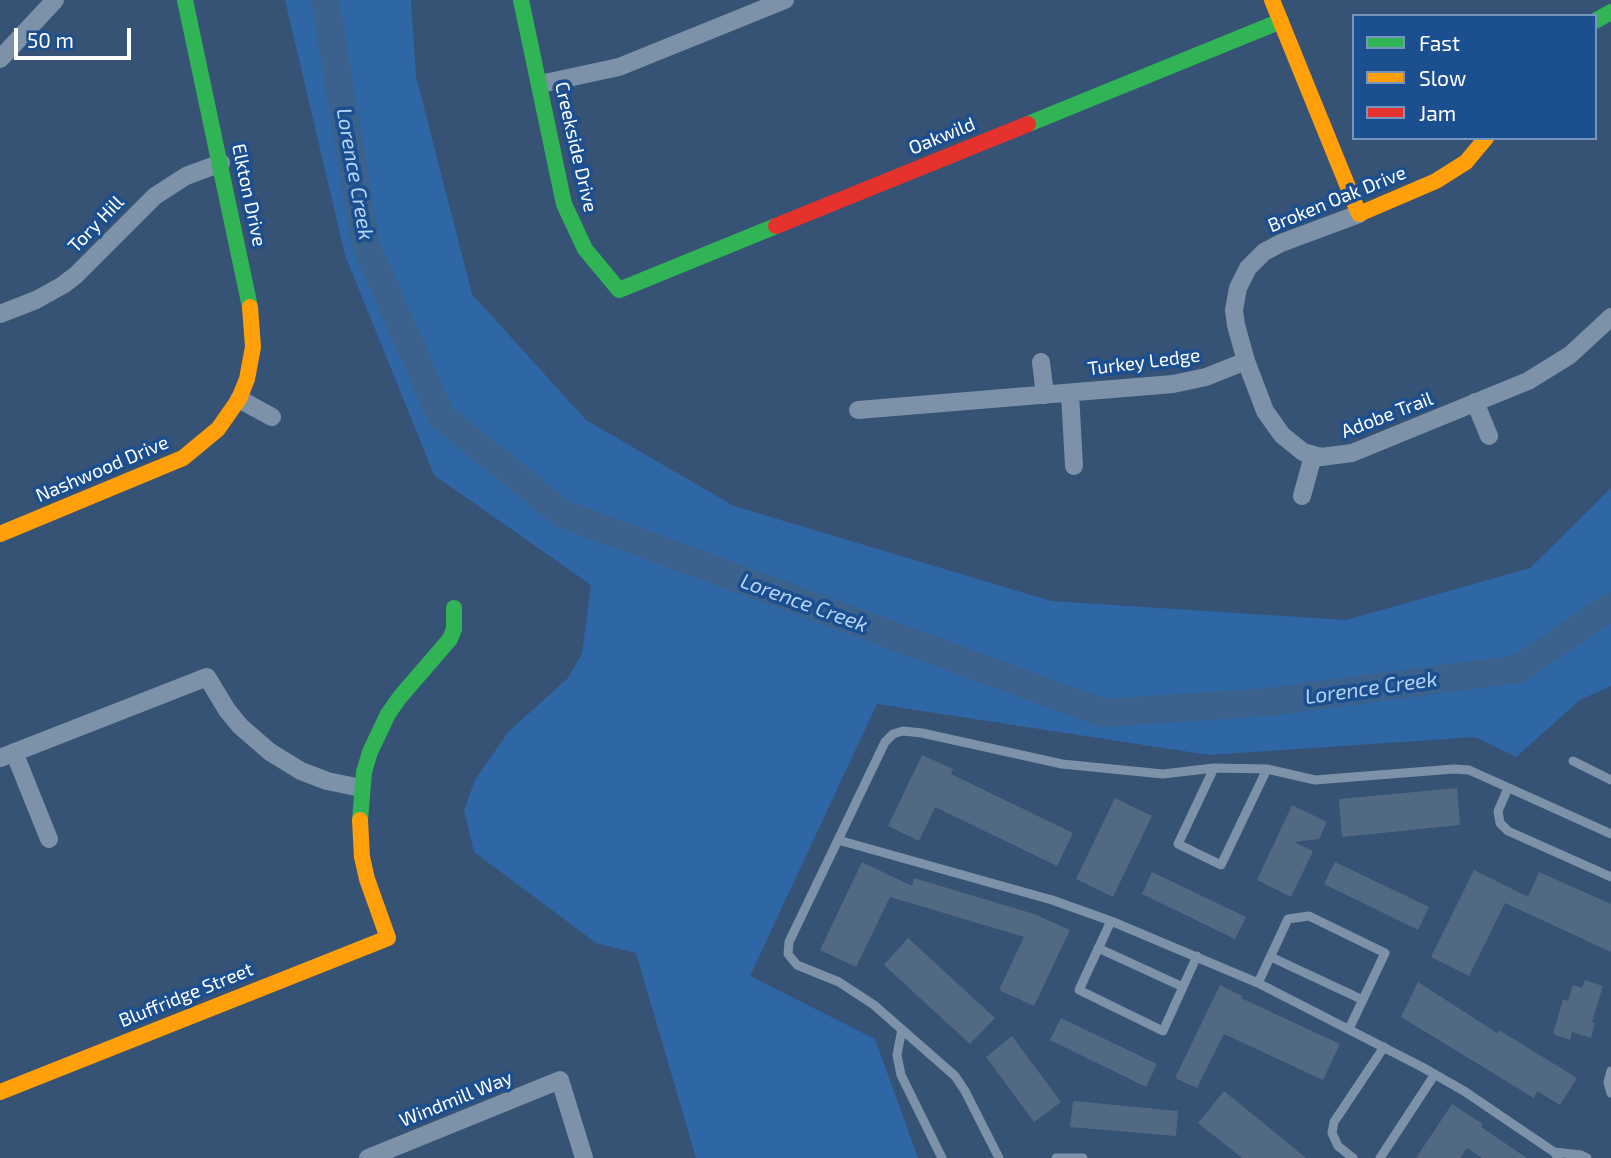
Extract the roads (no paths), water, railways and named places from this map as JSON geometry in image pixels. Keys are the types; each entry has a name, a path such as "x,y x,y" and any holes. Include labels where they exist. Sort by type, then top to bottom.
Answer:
{"street":[{"path":"0,59 55,0"},
{"name":"Elkton Drive","path":"185,0 254,332 251,362 239,399"},
{"name":"Creekside Drive","path":"521,0 564,204 585,249 619,290"},
{"path":"540,83 619,67 785,0"},
{"path":"1272,0 1359,214"},
{"name":"Oakwild","path":"619,290 1281,21"},
{"name":"Broken Oak Drive","path":"1246,361 1234,310 1238,288 1248,268 1264,252 1436,181 1466,162 1484,140"},
{"name":"Tory Hill","path":"0,314 36,300 64,285 155,196 186,176 221,163"},
{"name":"Adobe Trail","path":"1313,456 1336,457 1352,453 1528,381 1570,355 1611,317"},
{"path":"1246,361 1265,411 1282,435 1313,456 1302,496"},
{"name":"Turkey Ledge","path":"858,410 1173,384 1206,377 1246,361"},
{"path":"1041,362 1045,395"},
{"path":"1070,393 1074,466"},
{"path":"239,399 272,417"},
{"name":"Nashwood Drive","path":"0,534 183,458 218,429 239,399"},
{"path":"1475,402 1489,436"},
{"path":"49,839 7,755 207,677 240,726 270,752 301,771 327,781 361,788 378,732 400,697 450,639 456,619 454,608"},
{"name":"Bluffridge Street","path":"0,1092 388,938 362,857 359,828 361,788"},
{"name":"Windmill Way","path":"368,1158 560,1080 584,1158"}],"lane":[{"path":"999,1158 955,1076 874,1005 839,982 797,965 788,954 789,942 885,742 893,734 904,731 922,733 1062,764 1163,774 1214,768 1267,769 1315,780 1469,770 1611,834"},
{"path":"1573,761 1611,780"},
{"path":"1214,768 1178,844 1222,865 1267,769"},
{"path":"1508,789 1498,811 1500,823 1508,831 1611,877"},
{"path":"838,840 1052,900 1197,956 1258,983 1435,1074 1556,1155 1581,1155 1587,1158"},
{"path":"1258,983 1288,919 1309,916 1385,953 1349,1029"},
{"path":"1111,921 1079,990 1163,1031 1197,956"},
{"path":"1098,948 1183,987"},
{"path":"1271,957 1363,1000"},
{"path":"902,1029 897,1055 901,1075 942,1158"},
{"path":"1353,1158 1338,1146 1332,1133 1334,1122 1384,1047"},
{"path":"1611,1071 1608,1082 1611,1093"},
{"path":"1380,1158 1435,1074"},
{"path":"1056,1158 1083,1158"}],"waterway":[{"name":"Lorence Creek","path":"325,0 366,245 441,416 563,514 1103,713 1268,702 1518,669 1611,606"}]}
